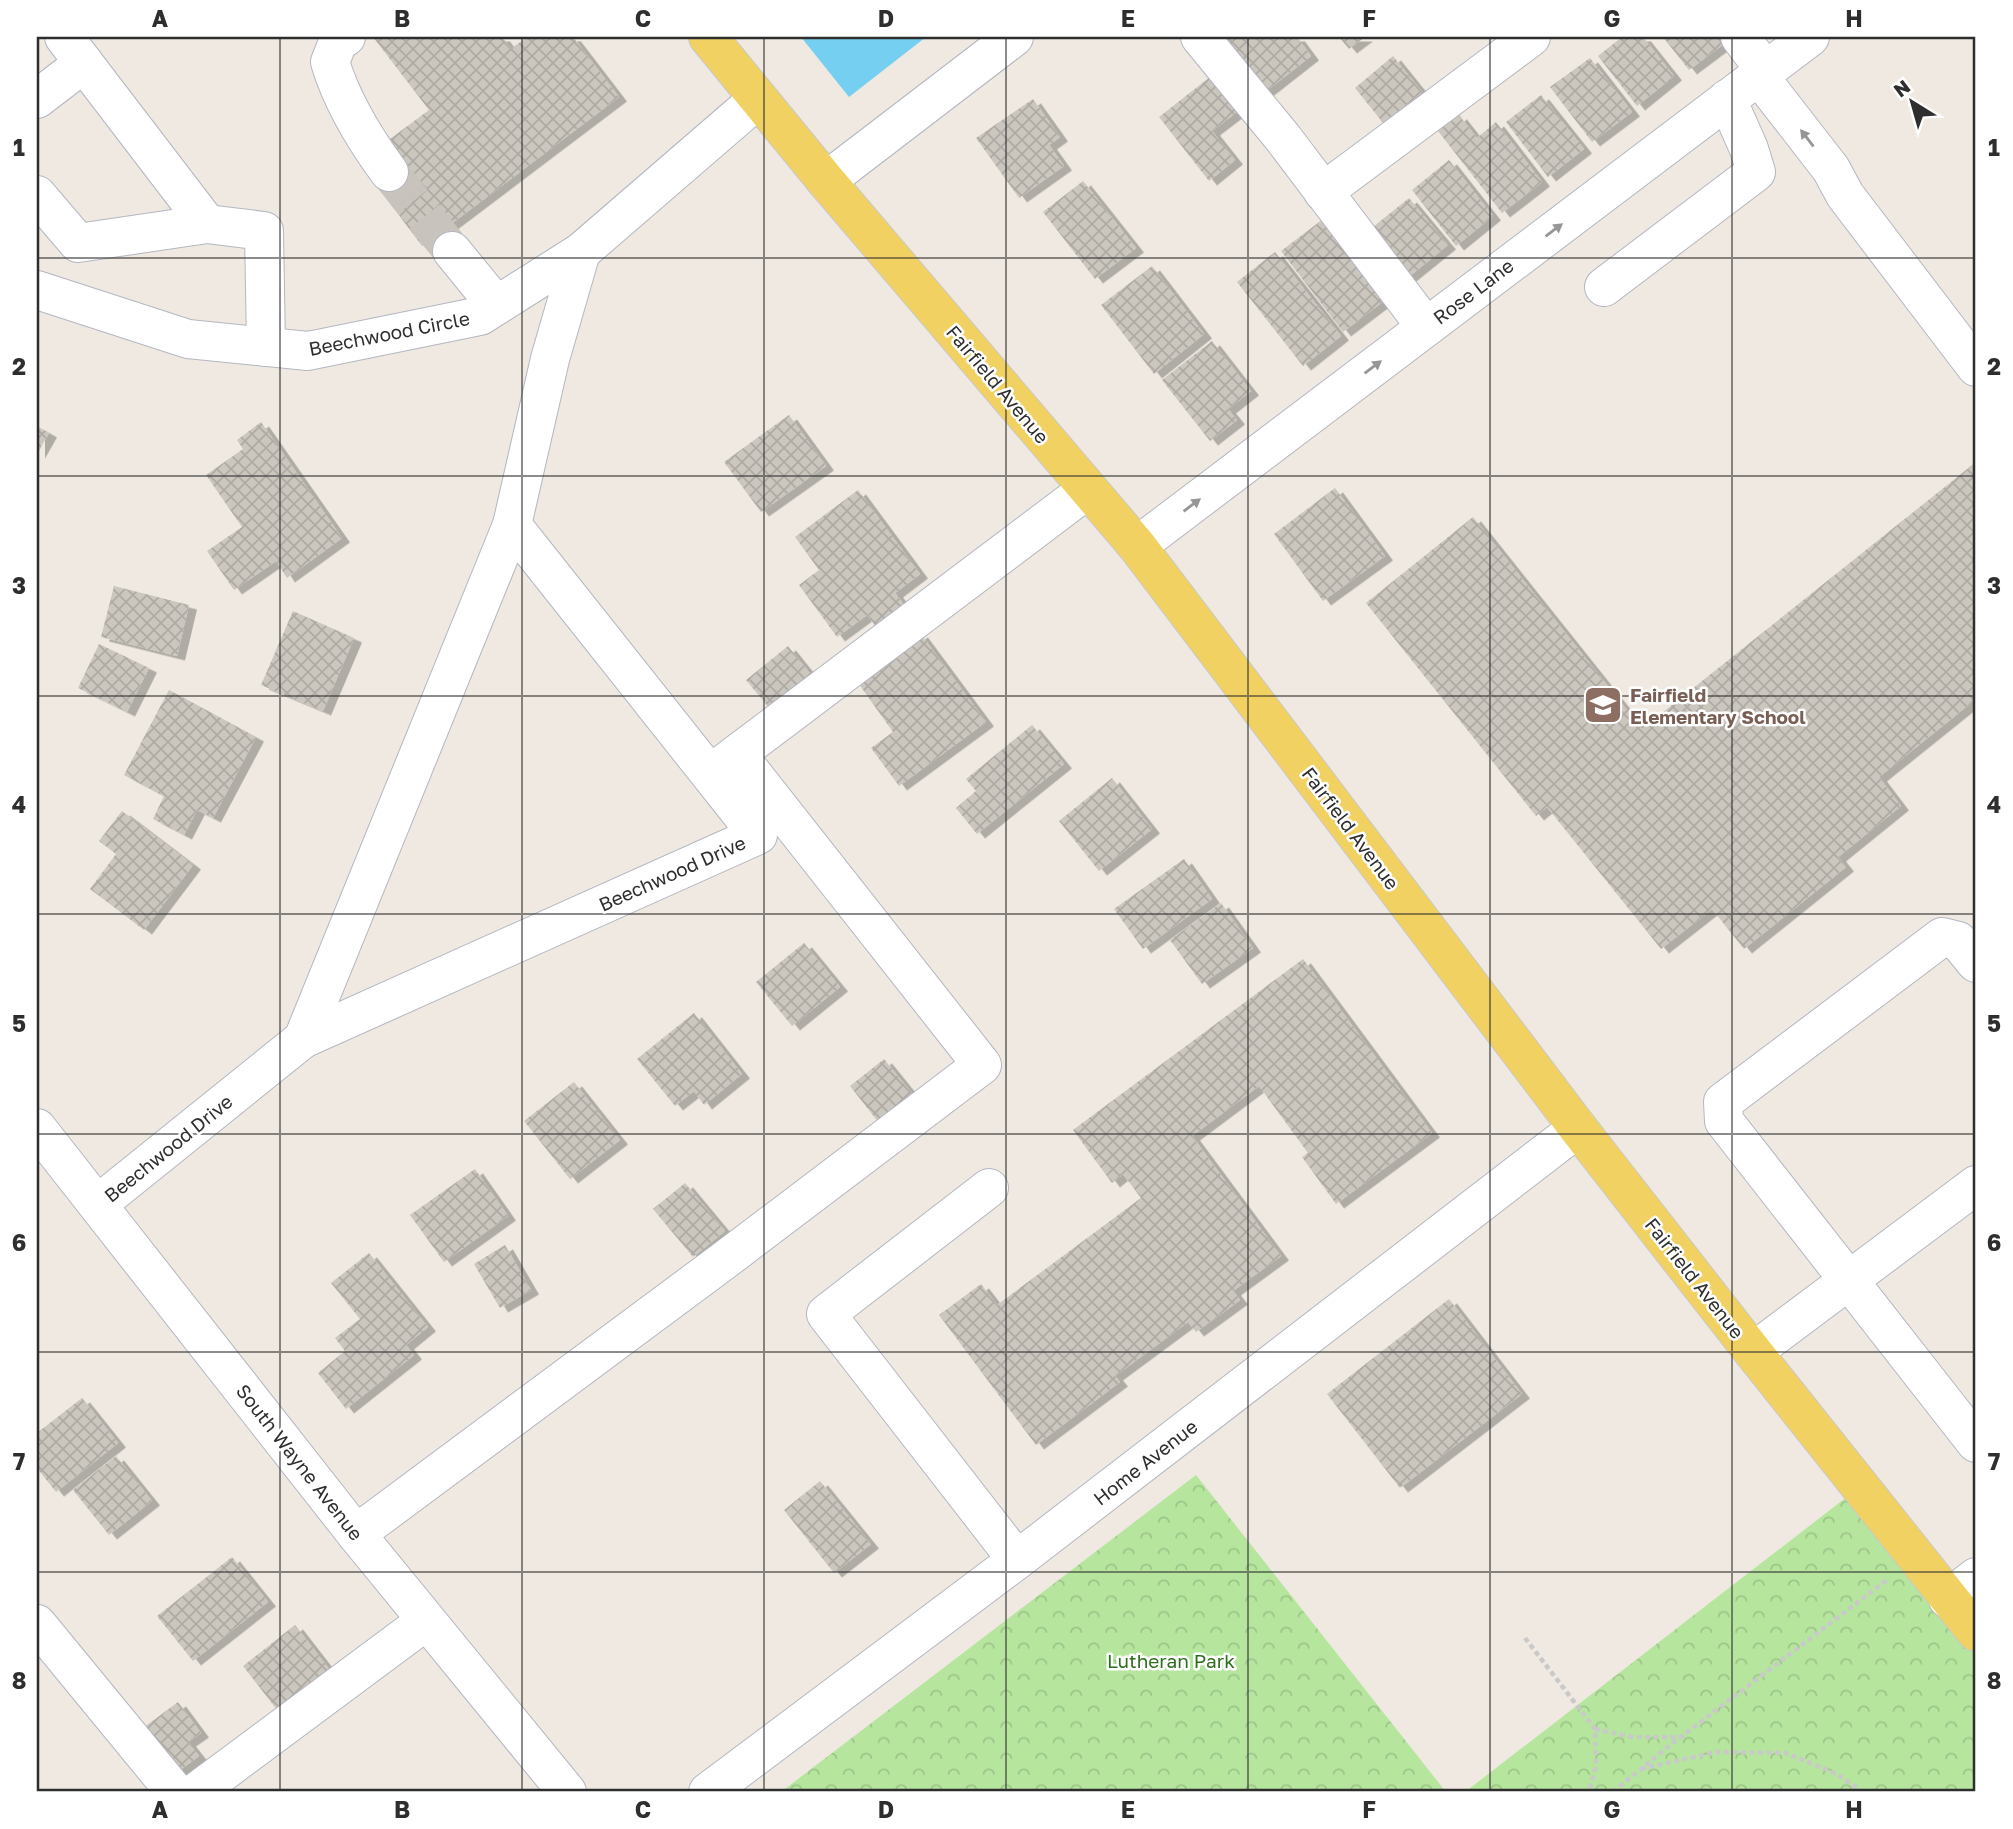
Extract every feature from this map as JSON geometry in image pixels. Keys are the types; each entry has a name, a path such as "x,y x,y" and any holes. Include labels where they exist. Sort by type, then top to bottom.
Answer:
{"main road":[{"name":"Fairfield Avenue","path":"708,37 826,181 1137,546 1578,1128 1753,1352 1917,1557 1962,1588 1976,1632"}],"street":[{"path":"346,37 338,42 330,62 338,88 371,148 389,172"},
{"path":"826,181 1014,37"},
{"path":"1200,37 1426,327"},
{"path":"1323,192 1531,37"},
{"path":"1740,37 1845,195 1976,367"},
{"name":"Rose Lane","path":"1137,546 1810,37"},
{"path":"37,99 74,50 207,224"},
{"name":"Beechwood Circle","path":"37,290 188,339 308,351 480,316 581,252 758,99"},
{"path":"1604,287 1756,172 1727,99"},
{"path":"37,195 78,243 207,224 264,231 266,347"},
{"path":"452,251 496,306"},
{"name":"Beechwood Drive","path":"303,1039 512,525 550,359 581,252"},
{"path":"356,1534 982,1065 724,764 1088,489"},
{"name":"Beechwood Drive","path":"98,1205 303,1039 758,835 724,764 512,525"},
{"path":"1976,963 1958,941 1942,937 1723,1102 1724,1121 1976,1443"},
{"name":"South Wayne Avenue","path":"37,1128 356,1534 567,1792"},
{"name":"Home Avenue","path":"708,1792 1017,1560 1578,1128"},
{"path":"1753,1352 1976,1185"},
{"path":"989,1188 826,1314 1017,1560"},
{"path":"196,1792 426,1621"},
{"path":"37,1623 175,1792"}],"path":[{"path":"1613,1792 1917,1557"},
{"path":"1525,1638 1595,1730 1596,1766 1589,1792"},
{"path":"1595,1730 1632,1738 1681,1737"},
{"path":"1641,1769 1716,1752 1786,1753 1837,1774 1863,1792"}],"green space":[{"name":"Lutheran Park","path":"1196,1475 1446,1792 781,1792"},
{"path":"1861,1486 1976,1629 1976,1792 1465,1792"}],"water":[{"path":"801,37 926,37 849,97"}],"building":[{"path":"373,37 502,37 511,49 527,37 573,37 619,97 422,246 359,162 429,110"},
{"path":"1222,37 1297,37 1311,56 1265,92"},
{"path":"1339,37 1365,37 1349,49"},
{"path":"1622,37 1643,37 1674,76 1637,106 1598,56"},
{"path":"1663,37 1733,37 1689,70"},
{"path":"1393,56 1422,92 1384,124 1355,88"},
{"path":"1590,58 1632,112 1592,142 1550,87"},
{"path":"1215,73 1242,108 1212,131 1235,160 1209,181 1159,117"},
{"path":"1541,95 1584,149 1548,177 1506,122"},
{"path":"1033,99 1060,137 1049,145 1064,166 1019,198 976,138"},
{"path":"1459,115 1477,138 1496,122 1542,182 1502,213 1438,131"},
{"path":"1449,160 1493,216 1456,246 1412,190"},
{"path":"1083,181 1136,248 1095,279 1043,212"},
{"path":"1409,198 1448,245 1406,279 1368,231"},
{"path":"1327,216 1389,297 1343,332 1281,251"},
{"path":"1275,252 1341,336 1303,366 1237,282"},
{"path":"1152,266 1204,334 1154,374 1101,305"},
{"path":"1212,341 1251,391 1228,409 1237,420 1210,441 1162,380"},
{"path":"789,415 826,466 761,512 724,462"},
{"path":"261,422 342,538 287,578 276,561 234,590 207,551 242,527 206,475 243,449 237,440"},
{"path":"37,426 49,433 37,454"},
{"path":"1976,462 1976,699 1879,777 1901,806 1838,857 1846,867 1744,949 1712,909 1661,949 1547,807 1536,816 1366,603 1473,517 1642,729"},
{"path":"1335,488 1385,556 1323,601 1274,534"},
{"path":"858,490 920,574 895,593 908,610 880,632 867,615 837,637 799,585 819,570 795,537"},
{"path":"114,586 189,605 177,656 101,637"},
{"path":"293,611 354,638 323,711 261,685"},
{"path":"920,633 986,722 899,786 871,748 893,732 856,680"},
{"path":"99,644 149,668 127,712 78,688"},
{"path":"788,646 816,681 775,715 746,680"},
{"path":"169,690 256,737 213,818 197,810 184,835 153,819 164,796 124,775"},
{"path":"1032,725 1064,764 977,834 956,808 976,791 966,779"},
{"path":"1112,778 1152,829 1099,871 1059,821"},
{"path":"122,811 193,865 144,930 90,889 116,854 99,841"},
{"path":"1184,859 1212,899 1143,949 1114,909"},
{"path":"1221,903 1253,948 1202,984 1170,940"},
{"path":"804,943 840,987 792,1026 756,982"},
{"path":"1303,959 1432,1133 1336,1204 1302,1157 1308,1153 1259,1086 1192,1136 1281,1256 1233,1291 1240,1300 1196,1332 1188,1322 1115,1376 1120,1382 1036,1445 939,1315 981,1284 997,1305 1141,1198 1123,1174 1112,1183 1073,1130"},
{"path":"694,1013 742,1074 704,1105 694,1091 675,1106 637,1059"},
{"path":"884,1059 914,1096 879,1123 850,1086"},
{"path":"574,1082 620,1140 570,1179 524,1121"},
{"path":"475,1169 508,1216 444,1262 410,1215"},
{"path":"685,1183 725,1231 693,1257 653,1209"},
{"path":"505,1245 531,1290 500,1308 474,1264"},
{"path":"369,1253 428,1327 406,1345 414,1355 346,1409 318,1373 345,1351 335,1338 360,1319 331,1283"},
{"path":"1449,1299 1522,1394 1400,1488 1327,1394"},
{"path":"82,1398 118,1443 56,1492 37,1468 37,1433"},
{"path":"116,1456 152,1501 109,1535 73,1490"},
{"path":"820,1481 871,1544 834,1573 784,1510"},
{"path":"232,1557 268,1602 193,1661 157,1616"},
{"path":"295,1625 333,1674 281,1715 243,1666"},
{"path":"178,1702 201,1733 188,1742 199,1756 172,1776 139,1731"}],"tunnel":[{"path":"389,172 452,251"}],"place":[{"name":"Fairfield Elementary School","path":"1603,705"}]}
